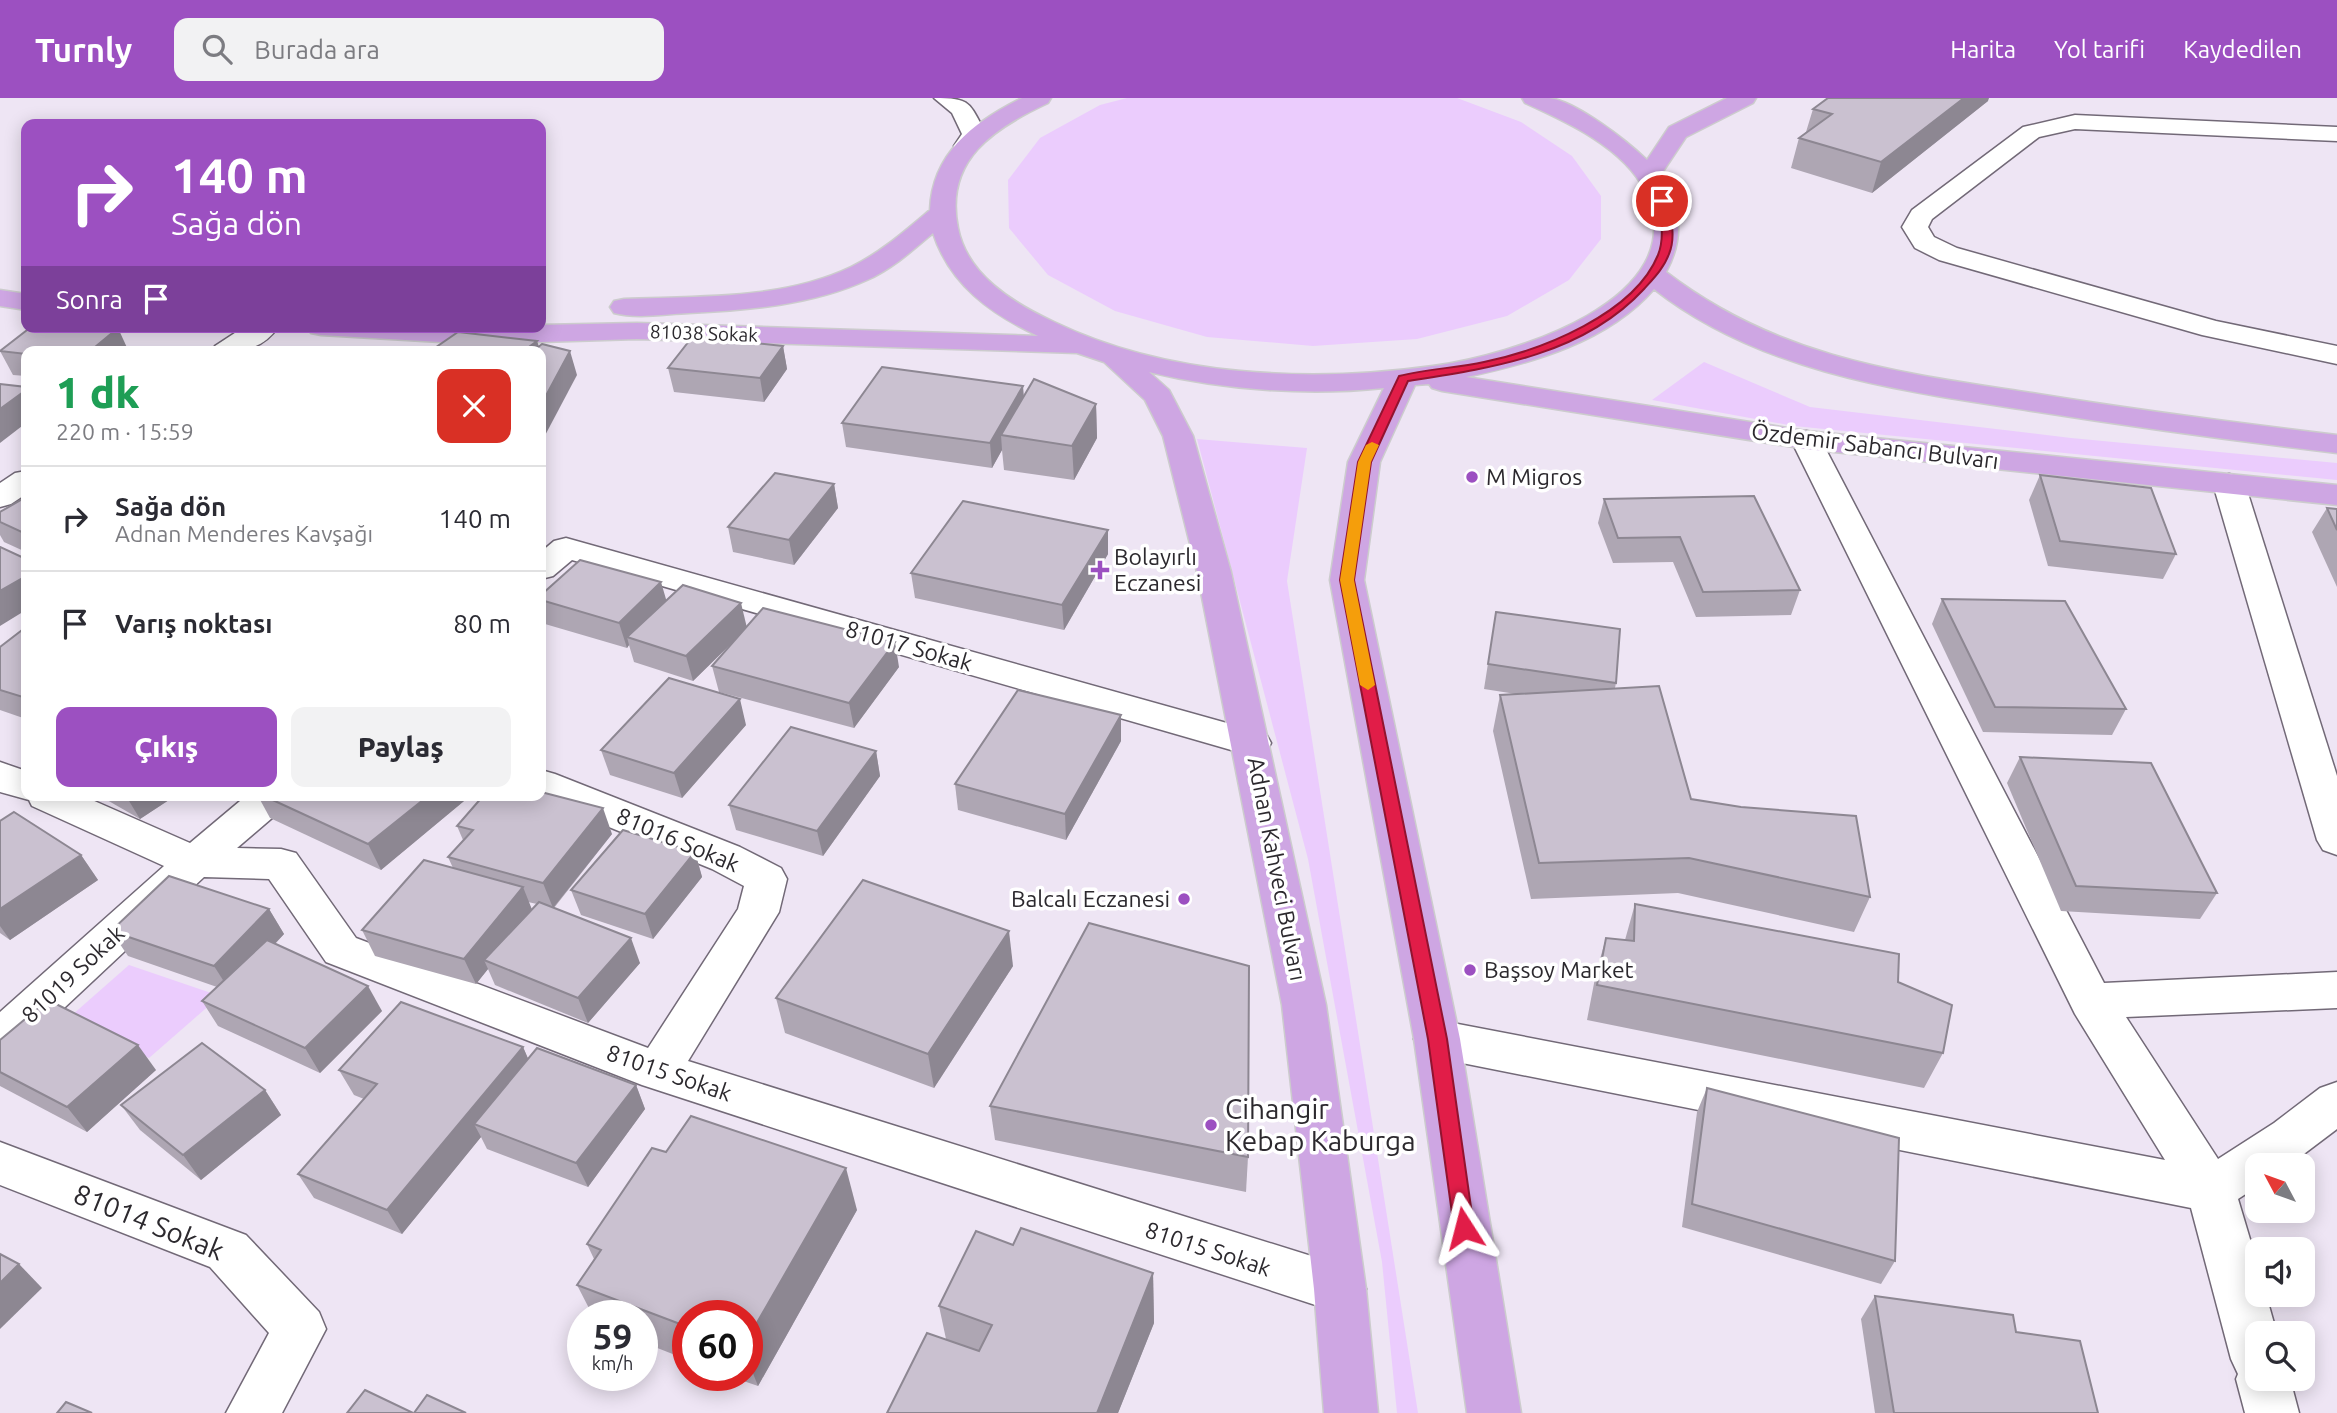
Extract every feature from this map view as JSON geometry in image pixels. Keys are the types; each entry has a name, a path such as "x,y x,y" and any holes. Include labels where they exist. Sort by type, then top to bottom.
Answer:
{"main road":[{"path":"1040,98 1003,118 966,146 953,165 943,191 941,214 944,232 952,250 972,280 1000,303 1100,351 1216,376 1278,382 1409,378 1487,365 1556,345 1592,326 1623,305 1652,274 1664,254 1668,229 1662,201 1647,177 1632,157 1599,131 1571,114 1533,98"},
{"path":"1647,177 1677,132 1745,98"},
{"name":"81038 Sokak","path":"546,310 719,303 813,291 860,273 904,244 941,214"},
{"path":"1652,274 1676,297 1738,332 1804,356 1896,379 2125,417 2337,444"},
{"path":"0,279 21,281"},
{"path":"0,298 21,301"},
{"name":"81038 Sokak","path":"436,333 475,335 637,331 1100,351"},
{"name":"Adnan Kahveci Bulvarı","path":"1100,351 1158,396 1178,436 1214,572 1252,743 1304,1005 1340,1289 1351,1413"},
{"path":"1409,378 1364,462 1347,580 1437,1039 1494,1413"},
{"name":"Özdemir Sabancı Bulvarı","path":"1409,378 1806,440 2337,495"}],"street":[{"path":"945,98 961,110 974,134 966,146"},
{"path":"2337,134 2075,122 2057,124 2022,138 1921,215 1915,227 1924,242 1956,257 2212,329 2337,355"},
{"path":"234,346 255,333"},
{"path":"459,346 475,335"},
{"path":"1806,440 2091,1001 2211,1190 2247,1321"},
{"path":"0,497 21,483"},
{"path":"2229,484 2337,840"},
{"name":"81017 Sokak","path":"554,559 1252,743"},
{"path":"0,776 21,786"},
{"name":"81016 Sokak","path":"546,786 726,858 766,879 758,912 658,1070"},
{"name":"81015 Sokak","path":"57,801 194,862 281,864 341,950 658,1070 1291,1276 1340,1289"},
{"name":"81019 Sokak","path":"0,1040 194,862 266,801"},
{"path":"2091,1001 2337,990"},
{"path":"1437,1039 2211,1190 2291,1138 2337,1102"},
{"name":"81014 Sokak","path":"0,1163 228,1251 300,1329 253,1413"},
{"path":"2266,1391 2272,1413"}],"shaded area":[{"path":"1127,98 1457,98 1521,122 1572,156 1601,196 1601,239 1569,280 1507,316 1417,339 1313,346 1207,337 1115,311 1048,275 1009,228 1008,180 1040,138 1100,105"},
{"path":"1704,362 1810,407 2071,438 2337,463 2337,480 1794,426 1652,400"},
{"path":"1197,439 1307,448 1287,581 1418,1413 1397,1413 1382,1262 1308,859"},
{"path":"129,965 220,996 149,1058 71,1016"}],"building":[{"path":"1828,98 1964,98 1881,162 1799,138 1832,114 1813,109"},
{"path":"23,333 112,333 96,346 21,346 21,353 0,351"},
{"path":"457,333 537,341 530,346 438,346"},
{"path":"693,336 783,346 760,378 668,368"},
{"path":"542,344 570,351 546,396 546,346 540,346"},
{"path":"882,367 1023,386 990,443 842,423"},
{"path":"1034,379 1096,404 1072,446 1001,435"},
{"path":"0,384 21,386 21,394 0,409"},
{"path":"775,473 834,484 789,540 728,527"},
{"path":"2040,475 2151,488 2176,554 2060,541"},
{"path":"1754,496 1800,590 1703,592 1680,537 1618,538 1604,499"},
{"path":"21,500 21,532 0,522 0,512"},
{"path":"963,501 1108,530 1062,605 911,573"},
{"path":"2327,508 2337,509 2337,530"},
{"path":"0,547 21,557 21,579 0,591"},
{"path":"580,560 661,582 619,623 546,601 546,591"},
{"path":"683,585 741,603 686,656 627,637"},
{"path":"1942,599 2065,601 2126,709 1995,707"},
{"path":"763,608 895,642 849,703 712,666"},
{"path":"1496,612 1620,629 1616,683 1488,664"},
{"path":"21,631 21,696 0,690 0,647"},
{"path":"669,678 740,699 674,773 601,750"},
{"path":"1659,686 1691,799 1741,807 1856,816 1870,897 1689,858 1539,863 1500,695"},
{"path":"1018,690 1121,715 1065,814 955,784"},
{"path":"791,727 876,751 817,831 729,805"},
{"path":"2020,757 2151,763 2217,893 2076,886"},
{"path":"546,793 603,808 543,883 448,857 473,830 457,826 479,801 546,801"},
{"path":"275,801 422,801 368,844"},
{"path":"14,812 81,855 0,909 0,821"},
{"path":"623,830 695,852 645,914 571,890"},
{"path":"424,860 523,887 464,959 362,930"},
{"path":"169,876 269,909 214,966 111,931"},
{"path":"863,880 1009,931 928,1054 776,998"},
{"path":"539,902 631,938 578,998 484,960"},
{"path":"1635,904 1899,954 1898,982 1952,1005 1943,1053 1597,985 1606,938 1634,941"},
{"path":"1089,923 1249,966 1248,1157 990,1106"},
{"path":"267,940 368,986 305,1048 202,1001"},
{"path":"48,1000 138,1045 67,1107 0,1072 0,1040"},
{"path":"401,1002 523,1047 387,1210 298,1174 377,1084 339,1070"},
{"path":"202,1043 265,1090 183,1155 121,1105"},
{"path":"537,1048 636,1085 576,1163 474,1124"},
{"path":"1707,1088 1899,1138 1895,1261 1692,1204"},
{"path":"691,1116 846,1168 763,1312 763,1300 672,1300 672,1321 658,1316 658,1300 617,1300 577,1285 601,1250 587,1244 652,1148 666,1152"},
{"path":"1021,1228 1153,1273 1097,1413 887,1413 927,1333 979,1351 992,1325 939,1306 976,1231 1013,1245"},
{"path":"0,1254 19,1264 0,1283"},
{"path":"1875,1296 2013,1315 2016,1332 2080,1341 2098,1413 1894,1413"},
{"path":"365,1390 413,1413 347,1413"},
{"path":"427,1395 466,1413 414,1413"},
{"path":"66,1402 92,1413 57,1413"}],"slow traffic":[{"path":"1368,685 1347,580 1364,462 1372,445"}],"place":[{"name":"M Migros","path":"1472,477"},
{"name":"Bolayırlı Eczanesi","path":"1100,570"},
{"name":"Balcalı Eczanesi","path":"1184,899"},
{"name":"Başsoy Market","path":"1470,970"},
{"name":"Cihangir Kebap Kaburga","path":"1211,1125"}],"route":[{"path":"1464,1228 1437,1039 1347,580 1364,462 1403,379 1487,365 1556,345 1592,326 1623,305 1652,274 1664,254 1668,229 1662,201"}]}
